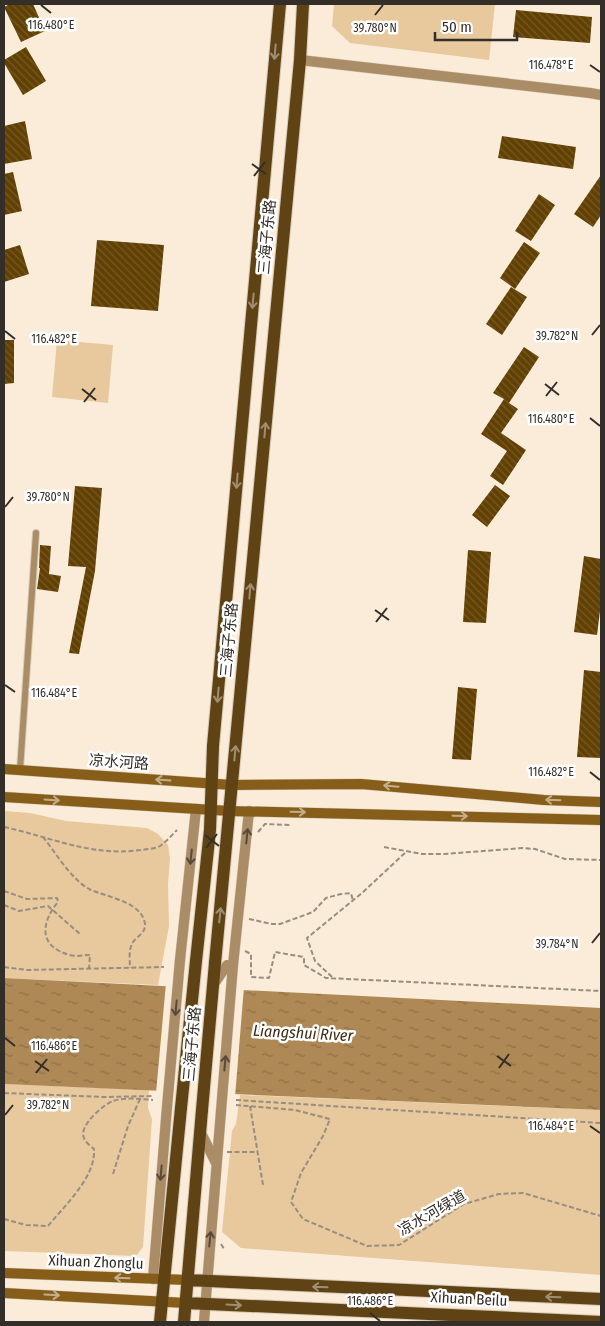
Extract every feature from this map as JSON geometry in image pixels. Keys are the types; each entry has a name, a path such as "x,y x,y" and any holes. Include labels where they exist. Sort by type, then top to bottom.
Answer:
{"main road":[{"name":"三海子东路","path":"160,1322 162,1300 159,1279 175,1162 194,981 186,958 211,810 213,746 280,4"},
{"name":"三海子东路","path":"184,1322 214,984 230,960 230,811 300,60 303,4"},
{"name":"Xihuan Beilu","path":"188,1280 601,1299"},
{"name":"Xihuan Beilu","path":"186,1303 601,1322"}],"street":[{"path":"300,60 601,95"},
{"name":"凉水河路","path":"4,769 232,785 361,784 544,800 601,802"},
{"path":"4,797 230,811 601,820"},
{"path":"159,1279 166,1107 186,958 196,809"},
{"path":"204,1322 221,1111 230,960 249,811"},
{"path":"165,1129 175,1162"},
{"path":"200,1131 217,1164"},
{"name":"Xihuan Zhonglu","path":"4,1273 188,1280"},
{"path":"4,1292 162,1300 186,1303"},
{"path":"155,1322 162,1300"}],"lane":[{"path":"20,770 36,533"}],"path":[{"path":"256,838 265,824 290,825"},
{"path":"4,827 62,844 90,849 129,851 159,847 177,830"},
{"path":"43,837 79,883 90,890 119,900 134,908 142,916 145,925 142,933 133,941 129,951 130,968"},
{"path":"384,847 422,854 523,848 535,849 565,859 601,860"},
{"path":"333,978 315,961 307,938 353,901 406,851"},
{"path":"4,891 27,899 57,898 58,902 44,928 45,936 52,945 72,956 90,955 90,969"},
{"path":"246,919 280,924 313,912 326,898 350,893 353,901"},
{"path":"4,905 19,911 48,906 80,934"},
{"path":"230,960 251,954 251,978 269,978 276,952 304,956 304,965 326,978 601,991"},
{"path":"4,967 27,970 164,967"},
{"path":"248,970 252,969"},
{"path":"4,1093 153,1096"},
{"path":"114,1174 128,1126 140,1099"},
{"path":"4,1218 26,1225 48,1226 90,1172 95,1159 94,1149 84,1138 82,1132 84,1127 103,1107 114,1100 153,1100"},
{"path":"236,1100 601,1123"},
{"name":"凉水河绿道","path":"236,1105 295,1110 330,1119 301,1173 291,1202 304,1219 367,1246 399,1245 464,1204 499,1194 523,1193 601,1216"},
{"path":"250,1106 263,1185"},
{"path":"226,1152 258,1152"}],"shaded area":[{"path":"334,4 495,4 489,60 350,43 332,26"},
{"path":"57,340 113,345 108,403 52,397"},
{"path":"4,811 30,813 66,821 147,828 158,834 168,845 170,858 168,884 169,926 158,985 4,978"},
{"path":"4,1084 149,1090 148,1108 152,1119 143,1247 136,1256 4,1251"},
{"path":"240,1095 601,1110 601,1275 241,1248 222,1232 232,1131 236,1124"}],"water":[{"name":"Liangshui River","path":"4,978 601,1008 601,1110 4,1084"}],"pier":[{"path":"166,983 244,987 235,1097 156,1093"}],"building":[{"path":"10,4 33,4 45,31 21,42 4,7"},
{"path":"516,10 592,17 590,43 513,37"},
{"path":"26,47 46,81 23,95 4,60"},
{"path":"25,121 32,159 4,164 4,126"},
{"path":"502,136 576,147 573,169 498,158"},
{"path":"13,172 22,211 4,215 4,174"},
{"path":"601,175 601,215 593,227 574,214"},
{"path":"539,194 555,205 531,241 515,231"},
{"path":"97,240 164,245 158,311 91,306"},
{"path":"524,242 540,253 515,289 500,278"},
{"path":"20,245 29,274 4,282 4,250"},
{"path":"511,287 527,297 502,335 486,324"},
{"path":"4,340 14,340 14,383 4,384"},
{"path":"524,347 539,357 509,403 518,409 501,433 526,450 503,485 490,476 507,451 481,434 504,399 493,393"},
{"path":"495,485 510,496 487,527 472,515"},
{"path":"75,486 102,488 95,571 79,654 69,653 86,567 68,566"},
{"path":"40,545 51,546 49,574 61,576 58,592 37,589 40,568"},
{"path":"468,550 491,552 486,623 463,622"},
{"path":"584,556 601,559 601,603 597,635 574,632"},
{"path":"584,670 601,672 601,758 577,757"},
{"path":"458,687 477,689 471,760 452,759"}]}
